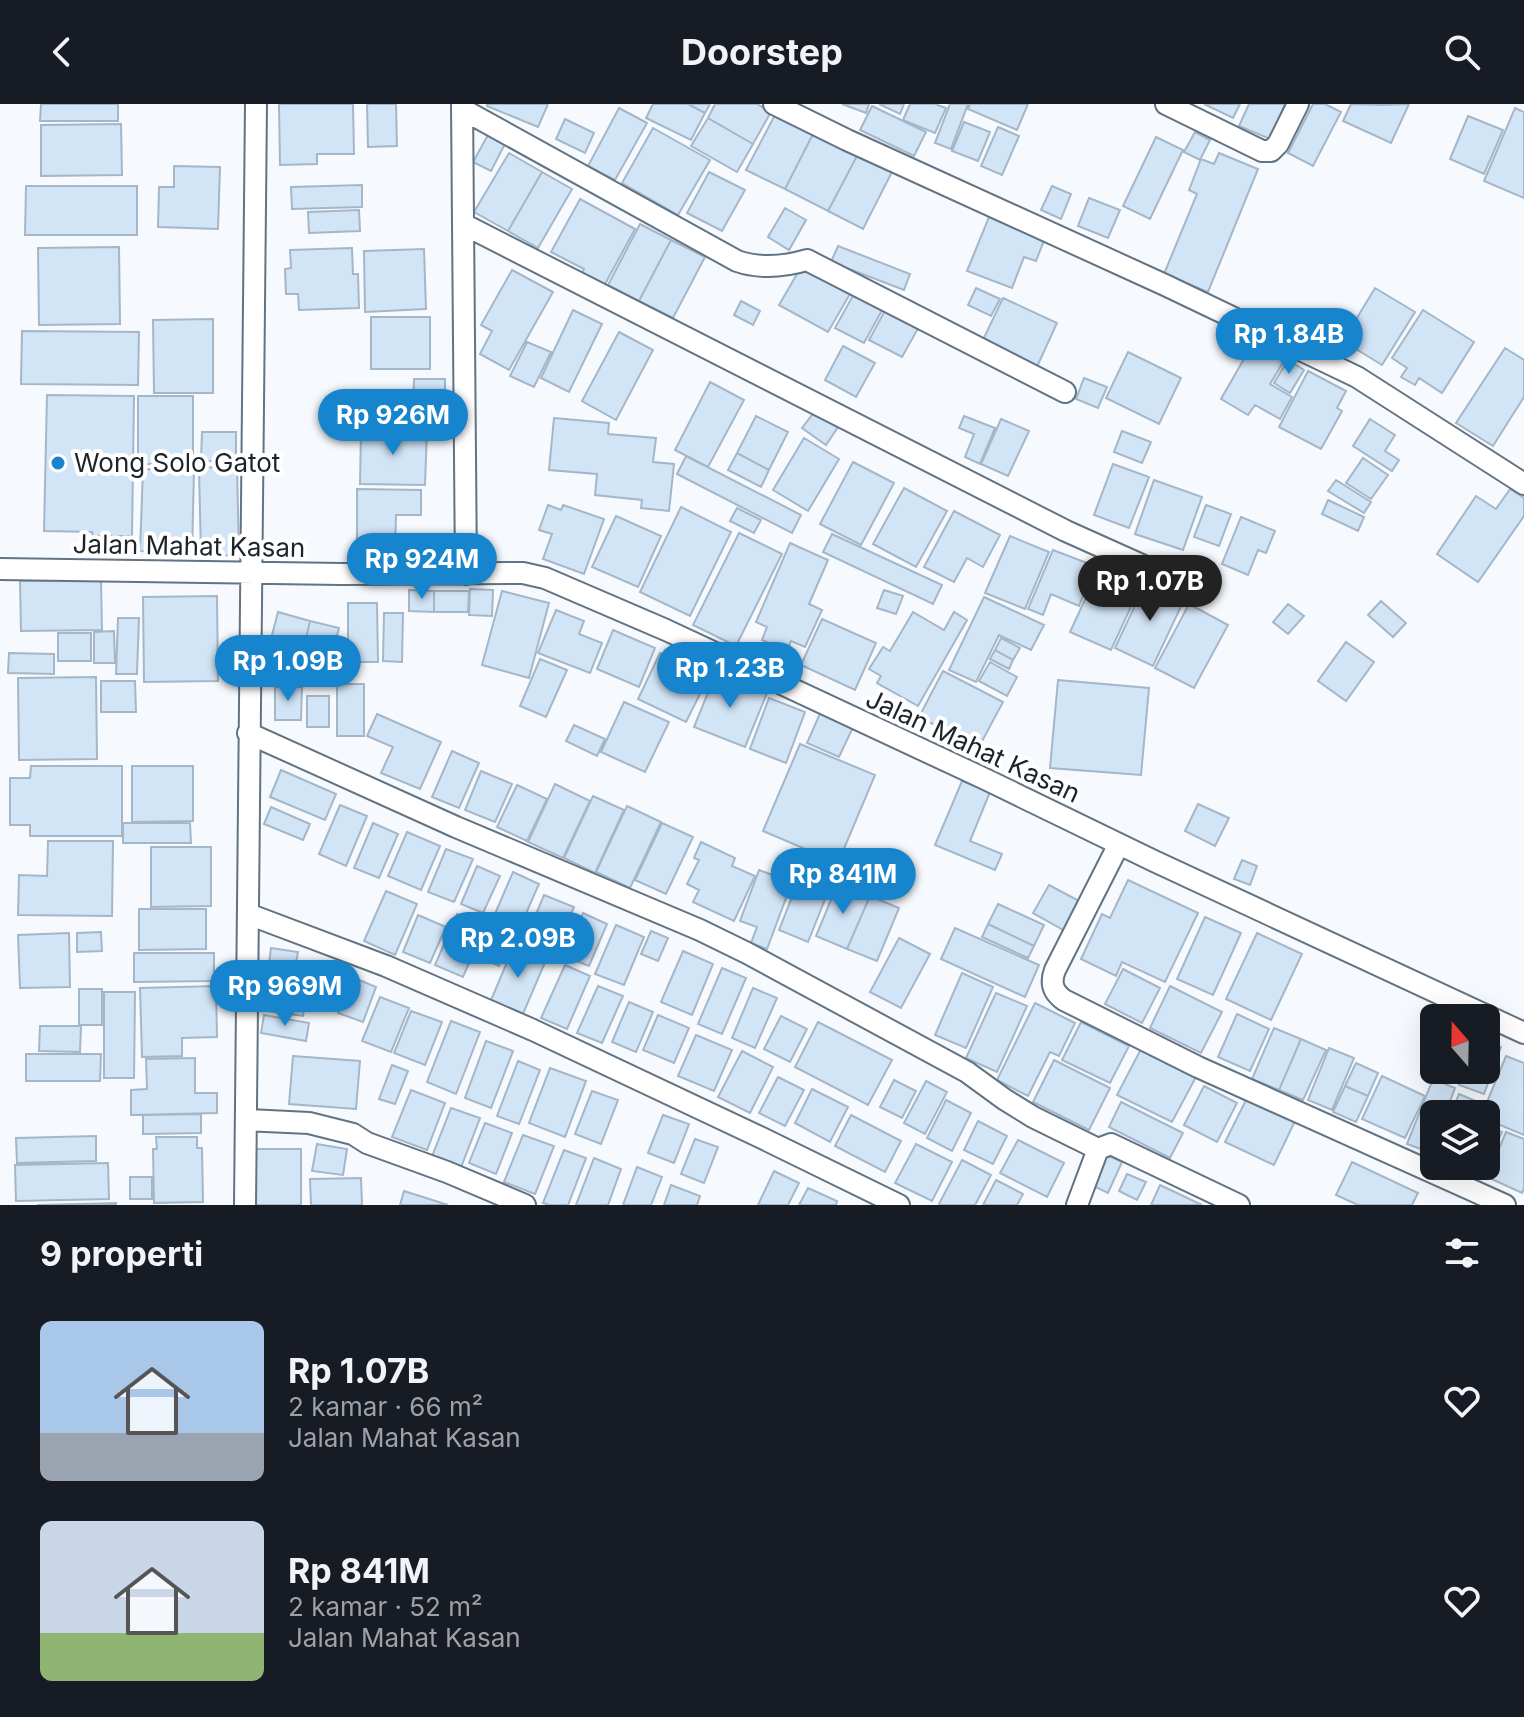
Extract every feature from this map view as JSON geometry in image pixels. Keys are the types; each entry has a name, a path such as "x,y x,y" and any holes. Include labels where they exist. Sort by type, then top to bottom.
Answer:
{"street":[{"path":"245,1205 256,104"},
{"path":"774,104 1357,377 1524,484"},
{"path":"1166,104 1262,151 1271,151 1278,144 1298,104"},
{"path":"466,574 462,107 737,261 753,266 788,265 807,260 1065,392"},
{"path":"463,224 1066,531 1193,588"},
{"name":"Jalan Mahat Kasan","path":"0,569 523,573 545,578 666,630 1524,1033"},
{"path":"248,733 456,827 700,930 967,1072 1033,1117 1098,1149 1111,1144 1239,1205"},
{"path":"1119,844 1052,977 1056,994 1198,1067 1505,1205"},
{"path":"248,914 386,966 520,1024 899,1205"},
{"path":"246,1120 309,1123 353,1134 367,1143 525,1205"},
{"path":"1077,1205 1098,1149"}],"building":[{"path":"41,104 118,104 118,121 40,121"},
{"path":"279,104 353,104 354,154 317,154 317,164 280,165"},
{"path":"367,104 396,104 397,146 368,147"},
{"path":"487,104 548,104 538,127"},
{"path":"653,104 688,104 705,113 691,140 646,118"},
{"path":"688,104 710,104 705,113"},
{"path":"715,104 757,104 771,112 753,144 708,118"},
{"path":"842,104 869,104 866,113"},
{"path":"879,104 904,104 900,114"},
{"path":"910,104 935,104 946,108 935,133 903,120"},
{"path":"950,104 968,104 951,149 935,143"},
{"path":"970,104 1028,104 1017,130 968,109"},
{"path":"1204,104 1240,104 1233,118"},
{"path":"1249,104 1285,104 1270,139 1239,126"},
{"path":"1313,104 1325,104 1341,112 1313,166 1288,153"},
{"path":"1351,104 1409,104 1391,143 1343,121"},
{"path":"872,106 926,132 914,156 860,130"},
{"path":"619,108 647,123 615,180 588,166"},
{"path":"1515,108 1524,112 1524,198 1484,181"},
{"path":"776,113 814,132 785,189 746,170"},
{"path":"1468,116 1503,130 1484,174 1450,159"},
{"path":"708,118 753,144 737,172 691,146"},
{"path":"565,119 594,133 585,153 556,139"},
{"path":"964,122 990,132 978,161 952,151"},
{"path":"121,124 122,175 41,176 41,125"},
{"path":"998,127 1019,136 1002,175 981,166"},
{"path":"653,128 710,160 678,215 622,183"},
{"path":"814,132 858,154 828,211 785,189"},
{"path":"1195,132 1210,140 1200,160 1184,152"},
{"path":"489,133 506,142 491,171 473,162"},
{"path":"1156,137 1183,150 1150,219 1123,206"},
{"path":"509,153 542,172 508,231 474,212"},
{"path":"1219,153 1258,169 1208,292 1164,274 1197,194 1189,190 1201,159 1214,164"},
{"path":"858,154 892,172 863,229 828,211"},
{"path":"174,166 220,167 218,229 158,227 159,187 174,187"},
{"path":"542,172 572,189 538,248 508,231"},
{"path":"709,172 745,190 722,231 687,213"},
{"path":"362,185 362,207 292,209 291,187"},
{"path":"26,186 137,186 137,235 25,235"},
{"path":"1052,186 1071,194 1061,219 1041,210"},
{"path":"1089,198 1120,210 1108,238 1078,226"},
{"path":"580,199 635,229 604,286 581,274 584,269 551,252"},
{"path":"785,208 806,220 789,250 768,237"},
{"path":"359,210 360,231 309,233 308,212"},
{"path":"989,217 1045,238 1036,261 1024,257 1012,288 967,271"},
{"path":"640,224 671,240 639,301 608,285"},
{"path":"671,240 705,257 673,318 639,301"},
{"path":"838,246 910,274 904,290 831,262"},
{"path":"119,247 120,324 39,325 38,248"},
{"path":"352,248 353,274 358,274 359,308 299,310 298,294 286,294 285,269 291,268 290,250"},
{"path":"424,249 426,309 365,312 364,251"},
{"path":"801,267 850,294 828,332 779,305"},
{"path":"512,270 553,292 509,370 480,354 492,331 481,325"},
{"path":"976,288 1000,299 991,316 968,305"},
{"path":"1375,288 1415,312 1382,365 1343,341"},
{"path":"856,290 885,305 864,343 835,328"},
{"path":"1003,298 1057,323 1036,369 981,344"},
{"path":"741,301 760,311 753,325 734,315"},
{"path":"887,307 920,325 902,357 869,340"},
{"path":"573,310 602,324 569,392 541,378"},
{"path":"1423,310 1474,342 1442,393 1419,378 1415,385 1401,377 1407,368 1392,358"},
{"path":"371,317 430,317 430,369 371,369"},
{"path":"213,319 213,393 154,393 153,320"},
{"path":"22,331 139,332 138,385 21,384"},
{"path":"619,332 653,350 616,420 582,401"},
{"path":"527,342 551,352 534,387 510,376"},
{"path":"1253,343 1284,361 1270,384 1292,397 1280,419 1255,405 1248,415 1221,399"},
{"path":"843,346 875,363 856,397 825,380"},
{"path":"1505,348 1524,360 1524,397 1493,446 1456,423"},
{"path":"1128,352 1181,378 1159,424 1106,398"},
{"path":"1288,360 1304,370 1290,393 1274,383"},
{"path":"1308,371 1346,391 1337,408 1342,411 1321,449 1279,427"},
{"path":"1084,378 1107,387 1098,408 1076,399"},
{"path":"414,379 445,379 445,409 413,409"},
{"path":"710,382 744,400 708,467 675,450"},
{"path":"47,395 134,396 132,536 44,531"},
{"path":"138,396 193,396 193,464 138,464"},
{"path":"815,411 838,427 826,445 802,428"},
{"path":"756,416 788,432 769,470 737,453"},
{"path":"964,416 995,428 980,464 965,457 974,434 959,428"},
{"path":"554,418 609,423 608,434 656,438 653,462 674,464 669,511 641,508 642,500 595,495 597,474 549,470"},
{"path":"1001,419 1029,431 1008,476 981,464"},
{"path":"1370,419 1395,435 1385,451 1399,460 1392,471 1353,446"},
{"path":"361,429 427,430 425,485 360,484"},
{"path":"1122,431 1151,442 1142,463 1114,452"},
{"path":"202,432 236,432 236,461 201,461"},
{"path":"804,438 839,459 808,511 773,490"},
{"path":"737,453 769,470 761,487 728,470"},
{"path":"686,456 801,515 792,533 677,474"},
{"path":"1363,458 1388,475 1371,499 1346,483"},
{"path":"853,462 894,483 861,545 820,524"},
{"path":"1113,464 1149,477 1129,528 1094,515"},
{"path":"237,466 239,555 201,556 199,468"},
{"path":"143,469 194,471 192,553 140,551"},
{"path":"1154,480 1202,497 1183,550 1135,534"},
{"path":"1336,480 1371,502 1364,513 1328,491"},
{"path":"904,488 947,511 916,567 873,544"},
{"path":"357,489 421,490 421,515 396,515 395,552 357,551"},
{"path":"1510,489 1524,498 1524,516 1478,582 1437,554 1476,496 1496,509"},
{"path":"1328,500 1364,517 1358,531 1322,514"},
{"path":"548,505 561,510 563,505 604,519 584,574 543,559 552,534 539,530"},
{"path":"1206,505 1231,514 1219,546 1194,537"},
{"path":"681,507 731,532 690,616 640,592"},
{"path":"737,508 761,520 754,533 730,521"},
{"path":"954,511 1000,535 983,567 967,558 954,582 924,567"},
{"path":"616,516 661,536 638,587 592,567"},
{"path":"1241,517 1275,531 1266,553 1258,550 1248,575 1222,564"},
{"path":"739,533 782,554 736,646 693,625"},
{"path":"832,534 942,585 933,604 823,552"},
{"path":"1010,536 1049,552 1025,609 985,593"},
{"path":"790,543 828,560 809,604 822,610 805,647 791,641 787,651 762,640 767,627 756,622"},
{"path":"1053,550 1095,566 1079,606 1051,594 1043,615 1028,609"},
{"path":"1121,558 1148,570 1111,650 1070,632 1100,567 1114,573"},
{"path":"101,580 102,630 21,631 20,581"},
{"path":"1147,580 1185,598 1153,666 1115,648"},
{"path":"470,589 493,590 492,616 469,615"},
{"path":"409,590 434,591 434,612 409,611"},
{"path":"884,590 903,596 896,614 877,608"},
{"path":"434,591 469,591 468,612 434,612"},
{"path":"502,591 549,603 529,678 482,665"},
{"path":"217,596 218,681 144,682 143,597"},
{"path":"984,597 1044,625 1031,650 999,635 976,682 949,670"},
{"path":"1381,601 1406,623 1393,637 1368,615"},
{"path":"348,603 377,603 378,662 348,662"},
{"path":"1189,604 1228,625 1194,688 1155,668"},
{"path":"1288,604 1304,616 1288,634 1273,622"},
{"path":"556,610 584,621 579,634 602,643 590,673 538,653"},
{"path":"278,612 310,621 304,647 271,639"},
{"path":"913,612 944,630 954,612 967,620 918,706 877,683 881,676 869,669 883,647 890,651"},
{"path":"384,613 403,613 402,662 383,661"},
{"path":"118,618 139,618 137,674 116,674"},
{"path":"822,619 876,643 855,690 801,665"},
{"path":"310,621 339,628 332,654 304,647"},
{"path":"613,630 655,648 639,687 597,669"},
{"path":"114,631 115,663 94,663 94,632"},
{"path":"58,633 91,633 91,661 58,661"},
{"path":"1001,638 1020,648 1013,660 995,650"},
{"path":"1346,642 1374,662 1346,701 1318,681"},
{"path":"995,650 1013,660 1009,669 990,659"},
{"path":"9,653 54,654 54,674 8,673"},
{"path":"660,653 709,676 686,722 638,699"},
{"path":"264,658 327,661 326,685 263,682"},
{"path":"540,659 567,670 546,717 520,706"},
{"path":"990,662 1017,677 1007,696 979,681"},
{"path":"943,671 1003,702 979,747 919,717"},
{"path":"716,673 767,693 745,747 694,727"},
{"path":"96,677 97,759 19,760 18,678"},
{"path":"1058,680 1149,688 1141,775 1050,768"},
{"path":"101,681 135,681 136,712 101,712"},
{"path":"337,684 364,684 364,736 337,736"},
{"path":"275,687 302,687 301,720 275,720"},
{"path":"307,696 329,696 329,727 307,727"},
{"path":"769,698 805,712 786,763 750,749"},
{"path":"624,702 669,722 645,772 601,752"},
{"path":"822,709 855,723 839,757 807,743"},
{"path":"377,714 441,742 420,789 381,773 393,747 367,736"},
{"path":"574,725 605,739 597,756 566,741"},
{"path":"800,744 875,775 838,863 763,831"},
{"path":"452,751 479,763 459,808 432,797"},
{"path":"31,766 122,766 122,836 30,836 30,825 10,825 10,778 30,778"},
{"path":"132,766 193,766 193,821 132,822"},
{"path":"281,770 336,794 325,820 270,797"},
{"path":"481,771 512,784 495,822 465,810"},
{"path":"962,781 990,792 970,841 1002,854 995,870 935,845"},
{"path":"555,784 590,801 563,858 528,842"},
{"path":"517,785 547,799 527,841 497,827"},
{"path":"593,796 624,810 595,873 564,858"},
{"path":"1198,804 1229,818 1215,846 1185,831"},
{"path":"340,805 367,816 346,866 319,854"},
{"path":"627,806 661,822 630,888 596,872"},
{"path":"271,807 310,824 303,840 264,824"},
{"path":"123,823 190,823 191,843 123,843"},
{"path":"373,823 398,834 379,878 354,868"},
{"path":"662,823 693,837 666,894 635,880"},
{"path":"407,832 440,846 421,890 388,876"},
{"path":"48,841 113,841 112,916 18,915 19,875 47,876"},
{"path":"701,842 735,858 732,866 755,876 734,921 693,902 699,890 687,884 699,860 694,858"},
{"path":"151,847 211,847 211,906 151,907"},
{"path":"446,849 473,859 454,902 428,892"},
{"path":"1242,860 1257,866 1250,885 1234,879"},
{"path":"806,862 835,874 808,942 779,930"},
{"path":"477,866 500,876 483,913 461,904"},
{"path":"759,870 792,882 767,949 751,943 757,927 740,921"},
{"path":"513,872 539,884 517,934 491,923"},
{"path":"1128,880 1198,913 1165,982 1122,962 1116,976 1081,959 1102,914 1110,918"},
{"path":"838,883 870,896 847,949 816,936"},
{"path":"1049,885 1081,902 1065,931 1033,913"},
{"path":"386,891 417,904 395,955 364,941"},
{"path":"544,895 574,907 556,948 527,936"},
{"path":"870,896 899,908 877,961 847,949"},
{"path":"998,904 1044,925 1034,946 988,924"},
{"path":"139,909 206,909 206,949 139,950"},
{"path":"583,913 607,924 589,966 564,956"},
{"path":"457,914 485,926 463,977 435,965"},
{"path":"418,915 446,927 430,963 403,952"},
{"path":"1205,917 1241,933 1213,995 1177,979"},
{"path":"988,924 1034,946 1028,958 982,937"},
{"path":"616,925 644,937 624,985 595,974"},
{"path":"955,928 1039,965 1025,997 941,959"},
{"path":"651,931 668,938 658,961 641,954"},
{"path":"101,932 102,951 77,952 77,933"},
{"path":"69,933 70,987 20,988 18,935"},
{"path":"489,933 510,941 499,966 479,957"},
{"path":"1257,933 1302,954 1271,1020 1226,999"},
{"path":"899,938 930,954 901,1008 870,992"},
{"path":"514,946 546,960 523,1014 491,1000"},
{"path":"271,948 298,952 295,968 269,964"},
{"path":"683,951 713,964 692,1015 661,1002"},
{"path":"134,953 214,953 214,981 134,982"},
{"path":"565,965 590,976 567,1029 541,1018"},
{"path":"722,968 746,978 722,1034 698,1024"},
{"path":"1123,969 1160,988 1142,1023 1105,1004"},
{"path":"265,970 309,976 303,1016 259,1010"},
{"path":"962,973 993,987 966,1048 935,1035"},
{"path":"352,977 376,987 363,1022 338,1013"},
{"path":"216,986 217,1037 182,1038 182,1056 142,1057 140,988"},
{"path":"598,986 623,996 602,1043 577,1033"},
{"path":"1170,986 1222,1012 1201,1053 1150,1028"},
{"path":"753,988 777,998 755,1048 732,1038"},
{"path":"79,989 102,989 102,1025 79,1025"},
{"path":"104,992 135,992 134,1078 104,1078"},
{"path":"996,993 1027,1006 997,1072 966,1058"},
{"path":"380,997 409,1008 391,1052 362,1041"},
{"path":"629,1002 653,1012 636,1052 612,1042"},
{"path":"1035,1003 1075,1023 1059,1056 1050,1052 1028,1096 997,1080"},
{"path":"411,1011 442,1022 425,1065 394,1053"},
{"path":"1237,1014 1269,1029 1250,1071 1218,1057"},
{"path":"264,1015 309,1023 306,1041 261,1033"},
{"path":"658,1015 689,1028 674,1063 643,1050"},
{"path":"781,1016 807,1029 790,1062 764,1049"},
{"path":"451,1021 480,1032 456,1094 427,1082"},
{"path":"818,1022 892,1060 868,1105 795,1067"},
{"path":"1081,1022 1129,1046 1110,1083 1062,1060"},
{"path":"40,1026 81,1026 80,1052 39,1051"},
{"path":"1274,1028 1301,1039 1279,1090 1252,1079"},
{"path":"696,1035 732,1050 714,1091 678,1076"},
{"path":"1301,1039 1326,1050 1303,1100 1279,1090"},
{"path":"486,1041 513,1051 491,1108 465,1098"},
{"path":"1142,1047 1197,1075 1172,1122 1117,1095"},
{"path":"1329,1048 1354,1058 1332,1110 1308,1100"},
{"path":"742,1051 773,1067 750,1113 718,1097"},
{"path":"26,1054 101,1054 100,1081 26,1081"},
{"path":"293,1056 360,1061 356,1109 289,1104"},
{"path":"1506,1056 1524,1063 1524,1135 1500,1125 1500,1100 1488,1100 1494,1084 1500,1084 1500,1070"},
{"path":"195,1058 195,1093 217,1093 217,1113 131,1115 131,1090 147,1089 146,1059"},
{"path":"1054,1060 1110,1088 1089,1130 1033,1102"},
{"path":"518,1061 540,1070 519,1124 497,1116"},
{"path":"1356,1063 1378,1073 1368,1096 1345,1086"},
{"path":"392,1065 408,1071 395,1104 379,1099"},
{"path":"550,1068 586,1081 565,1137 529,1123"},
{"path":"1382,1076 1425,1096 1420,1100 1405,1138 1362,1119"},
{"path":"778,1077 804,1090 785,1126 759,1113"},
{"path":"894,1080 916,1091 902,1118 880,1107"},
{"path":"926,1081 947,1092 925,1134 904,1123"},
{"path":"1431,1084 1455,1088 1450,1100 1425,1100"},
{"path":"1459,1084 1488,1084 1484,1094"},
{"path":"1204,1086 1237,1103 1217,1142 1184,1125"},
{"path":"1345,1086 1368,1096 1356,1122 1333,1112"},
{"path":"812,1089 848,1107 830,1142 795,1123"},
{"path":"411,1090 445,1103 427,1150 392,1137"},
{"path":"592,1091 618,1100 601,1144 575,1134"},
{"path":"1459,1094 1473,1100 1457,1100"},
{"path":"1248,1096 1296,1119 1274,1165 1225,1142"},
{"path":"946,1100 971,1113 952,1151 927,1138"},
{"path":"1121,1102 1183,1133 1170,1158 1109,1127"},
{"path":"451,1108 480,1118 460,1170 431,1159"},
{"path":"1420,1112 1420,1149 1407,1144"},
{"path":"201,1114 201,1133 143,1134 143,1115"},
{"path":"663,1115 689,1124 674,1163 648,1153"},
{"path":"851,1115 901,1141 885,1172 835,1146"},
{"path":"978,1121 1007,1136 993,1164 964,1150"},
{"path":"485,1123 512,1133 496,1174 469,1163"},
{"path":"1506,1132 1524,1139 1522,1193 1494,1180 1500,1180 1500,1146"},
{"path":"523,1135 554,1146 535,1194 504,1182"},
{"path":"96,1136 96,1161 17,1163 16,1138"},
{"path":"156,1137 197,1137 197,1148 202,1148 203,1202 154,1203 153,1149 157,1149"},
{"path":"695,1139 718,1147 704,1183 681,1174"},
{"path":"1018,1140 1064,1163 1047,1197 1000,1173"},
{"path":"317,1144 347,1149 343,1175 312,1171"},
{"path":"916,1144 952,1162 932,1201 895,1183"},
{"path":"256,1149 301,1149 301,1205 256,1205"},
{"path":"564,1150 586,1158 568,1205 543,1203"},
{"path":"1100,1152 1122,1162 1108,1193 1085,1182"},
{"path":"594,1158 621,1169 608,1205 576,1205"},
{"path":"962,1160 991,1175 975,1205 940,1205 939,1204"},
{"path":"1352,1162 1418,1193 1412,1205 1358,1205 1336,1195"},
{"path":"108,1163 109,1199 16,1201 15,1165"},
{"path":"637,1167 662,1177 651,1205 623,1205"},
{"path":"774,1171 799,1183 788,1205 758,1205"},
{"path":"1127,1174 1146,1182 1137,1200 1119,1191"},
{"path":"130,1177 152,1177 152,1199 130,1199"},
{"path":"361,1178 362,1205 311,1205 310,1179"},
{"path":"996,1180 1023,1194 1017,1205 983,1205"},
{"path":"671,1185 700,1196 697,1205 664,1205"},
{"path":"1160,1185 1202,1205 1151,1205"},
{"path":"808,1188 837,1201 836,1205 799,1205"},
{"path":"404,1191 448,1205 400,1205"},
{"path":"116,1203 116,1205 37,1205"}],"place":[{"name":"Wong Solo Gatot","path":"58,463"}]}
